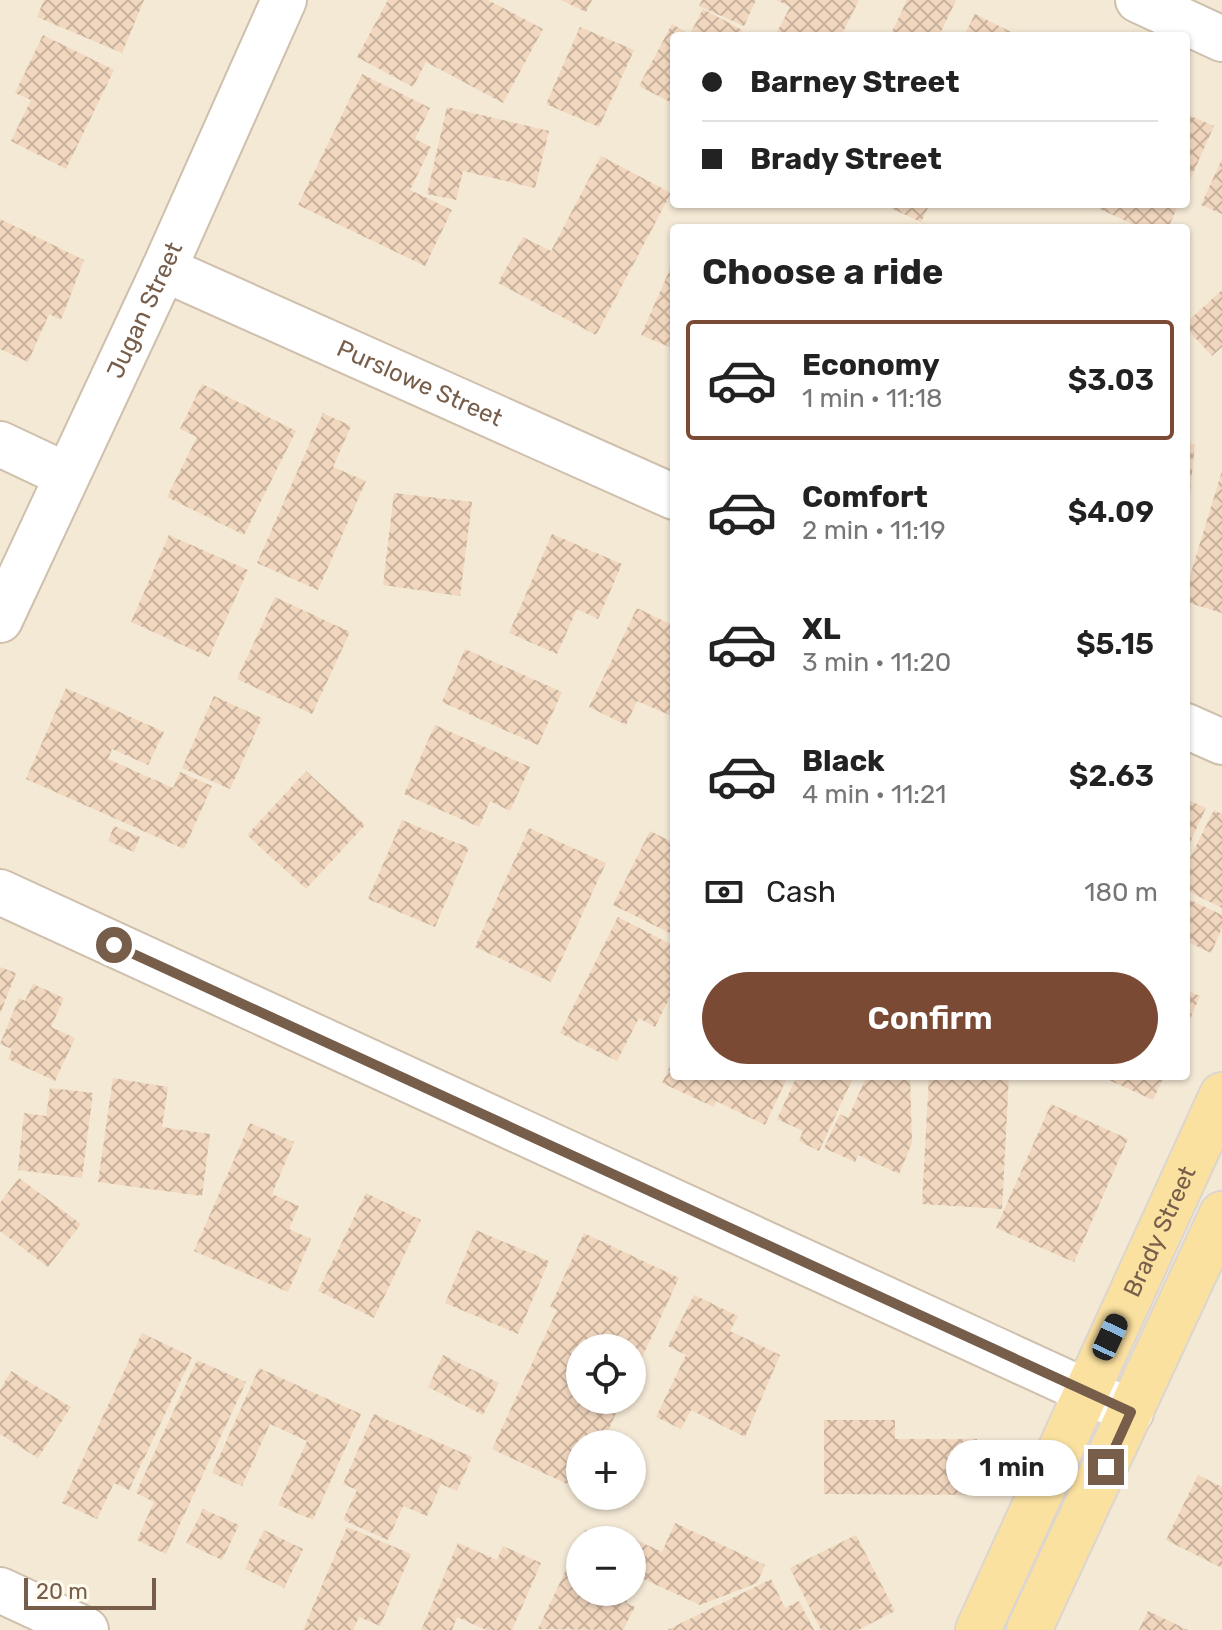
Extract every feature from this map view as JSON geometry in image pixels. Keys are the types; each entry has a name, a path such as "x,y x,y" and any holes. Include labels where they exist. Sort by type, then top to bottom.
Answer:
{"main road":[{"name":"Brady Street","path":"978,1630 1222,1095"},
{"name":"Brady Street","path":"1029,1630 1222,1214"}],"street":[{"name":"Jugan Street","path":"0,620 164,269 284,0"},
{"path":"1138,0 1222,39"},
{"name":"Purslowe Street","path":"164,269 670,495"},
{"path":"0,444 66,475"},
{"path":"1190,728 1222,742"},
{"path":"0,892 1131,1412"},
{"path":"0,1590 86,1630"}],"shaded area":[{"path":"0,0 1222,0 1222,1630 0,1630"}],"building":[{"path":"44,0 144,0 122,53 37,17"},
{"path":"388,0 488,0 543,29 503,103 426,62 413,87 357,57"},
{"path":"561,0 592,0 586,12"},
{"path":"702,0 756,0 744,26 699,6"},
{"path":"777,0 859,0 843,32 777,32 790,7"},
{"path":"907,0 956,0 941,32 892,32"},
{"path":"703,9 742,30 741,32 691,32"},
{"path":"975,14 1011,32 966,32"},
{"path":"672,24 686,32 670,32 670,102 639,86"},
{"path":"580,27 634,50 599,127 546,104"},
{"path":"43,35 114,70 66,169 11,141 31,100 15,93"},
{"path":"362,74 430,108 415,139 431,147 410,190 452,210 425,266 298,205"},
{"path":"447,107 549,131 535,188 463,171 456,200 427,194"},
{"path":"1190,116 1214,126 1190,180"},
{"path":"601,156 670,192 596,335 498,283 523,237 551,251"},
{"path":"1222,159 1222,214 1201,205"},
{"path":"891,208 928,208 921,222"},
{"path":"1098,208 1177,208 1170,224 1132,224"},
{"path":"0,219 84,260 61,320 49,314 28,362 0,349"},
{"path":"670,269 670,347 641,335"},
{"path":"1222,290 1222,347 1212,356 1190,332 1190,319"},
{"path":"202,384 296,431 244,535 167,497 197,437 180,429"},
{"path":"323,413 351,426 333,467 366,481 318,590 257,563"},
{"path":"1190,443 1195,444 1190,493"},
{"path":"1222,471 1222,613 1190,603 1190,576"},
{"path":"394,493 472,502 460,596 383,585"},
{"path":"552,534 622,564 598,619 577,609 557,654 509,633"},
{"path":"169,535 248,570 209,657 131,622"},
{"path":"275,597 350,632 312,714 237,679"},
{"path":"637,608 670,624 670,715 637,701 626,725 589,707"},
{"path":"465,649 562,692 538,745 442,702"},
{"path":"66,688 164,732 148,765 112,749 108,759 173,788 180,772 212,786 184,849 26,779"},
{"path":"214,696 262,718 230,789 182,768"},
{"path":"435,725 530,767 510,811 490,801 479,827 404,794"},
{"path":"306,771 365,825 306,889 247,835"},
{"path":"1190,801 1206,808 1190,842"},
{"path":"1214,810 1222,814 1222,908 1190,892 1190,858"},
{"path":"402,820 469,848 435,927 368,899"},
{"path":"114,826 140,837 134,852 108,841"},
{"path":"529,828 606,863 551,982 475,947"},
{"path":"650,831 670,841 670,933 613,905"},
{"path":"1190,900 1222,915 1222,928 1211,953 1190,943"},
{"path":"618,917 670,944 670,997 655,1027 639,1018 617,1061 560,1033"},
{"path":"0,967 16,973 0,1014"},
{"path":"33,984 64,998 51,1027 75,1038 55,1081 8,1059 12,1049 0,1044 19,998 25,1001"},
{"path":"1190,992 1200,996 1190,1019"},
{"path":"670,1066 670,1080 786,1080 765,1125 716,1101 714,1107 662,1083"},
{"path":"113,1078 168,1087 162,1127 210,1134 202,1196 98,1182"},
{"path":"795,1080 852,1080 819,1151 799,1141 803,1131 777,1119"},
{"path":"865,1080 910,1080 912,1143 899,1174 858,1155 855,1162 824,1148 840,1114 848,1118"},
{"path":"929,1080 1009,1080 1002,1209 922,1204"},
{"path":"1109,1080 1162,1080 1153,1100"},
{"path":"50,1088 93,1093 82,1178 18,1170 24,1113 46,1116"},
{"path":"1051,1104 1128,1139 1074,1262 996,1228"},
{"path":"250,1123 294,1142 272,1194 299,1206 289,1229 311,1239 288,1292 194,1251"},
{"path":"19,1178 81,1224 48,1267 0,1231 0,1203"},
{"path":"366,1193 421,1220 374,1318 318,1291"},
{"path":"476,1230 549,1261 518,1334 445,1303"},
{"path":"584,1233 679,1278 646,1349 646,1334 566,1334 566,1414 616,1414 608,1430 566,1430 566,1483 492,1449 557,1310 550,1307"},
{"path":"694,1295 738,1316 730,1331 780,1355 745,1437 691,1410 681,1429 656,1417 686,1355 668,1346"},
{"path":"142,1333 192,1357 129,1490 114,1483 97,1519 62,1503"},
{"path":"443,1355 499,1383 483,1415 428,1387"},
{"path":"197,1360 246,1382 166,1554 137,1540 154,1502 136,1493"},
{"path":"259,1368 361,1414 313,1520 278,1505 307,1441 270,1424 242,1486 212,1473"},
{"path":"11,1371 71,1407 38,1458 0,1434 0,1390"},
{"path":"374,1414 472,1457 457,1491 441,1484 427,1516 403,1506 388,1540 343,1520 357,1490 343,1484"},
{"path":"824,1420 895,1420 895,1439 977,1439 978,1495 824,1494"},
{"path":"1198,1475 1222,1487 1222,1568 1166,1540"},
{"path":"203,1509 239,1525 222,1560 186,1543"},
{"path":"675,1523 765,1565 757,1583 700,1605 646,1580 646,1545 662,1552"},
{"path":"347,1527 411,1554 380,1626 359,1617 353,1630 303,1630"},
{"path":"264,1530 303,1549 284,1588 245,1569"},
{"path":"856,1535 895,1611 858,1630 821,1630 790,1568"},
{"path":"458,1543 497,1560 503,1546 541,1563 512,1630 486,1630 457,1617 452,1630 421,1630"},
{"path":"566,1570 566,1606 635,1607 623,1630 538,1629"},
{"path":"771,1579 785,1608 799,1601 814,1630 667,1630"},
{"path":"1148,1611 1188,1630 1139,1630"}],"route":[{"path":"114,945 1131,1412 1106,1467"}]}
